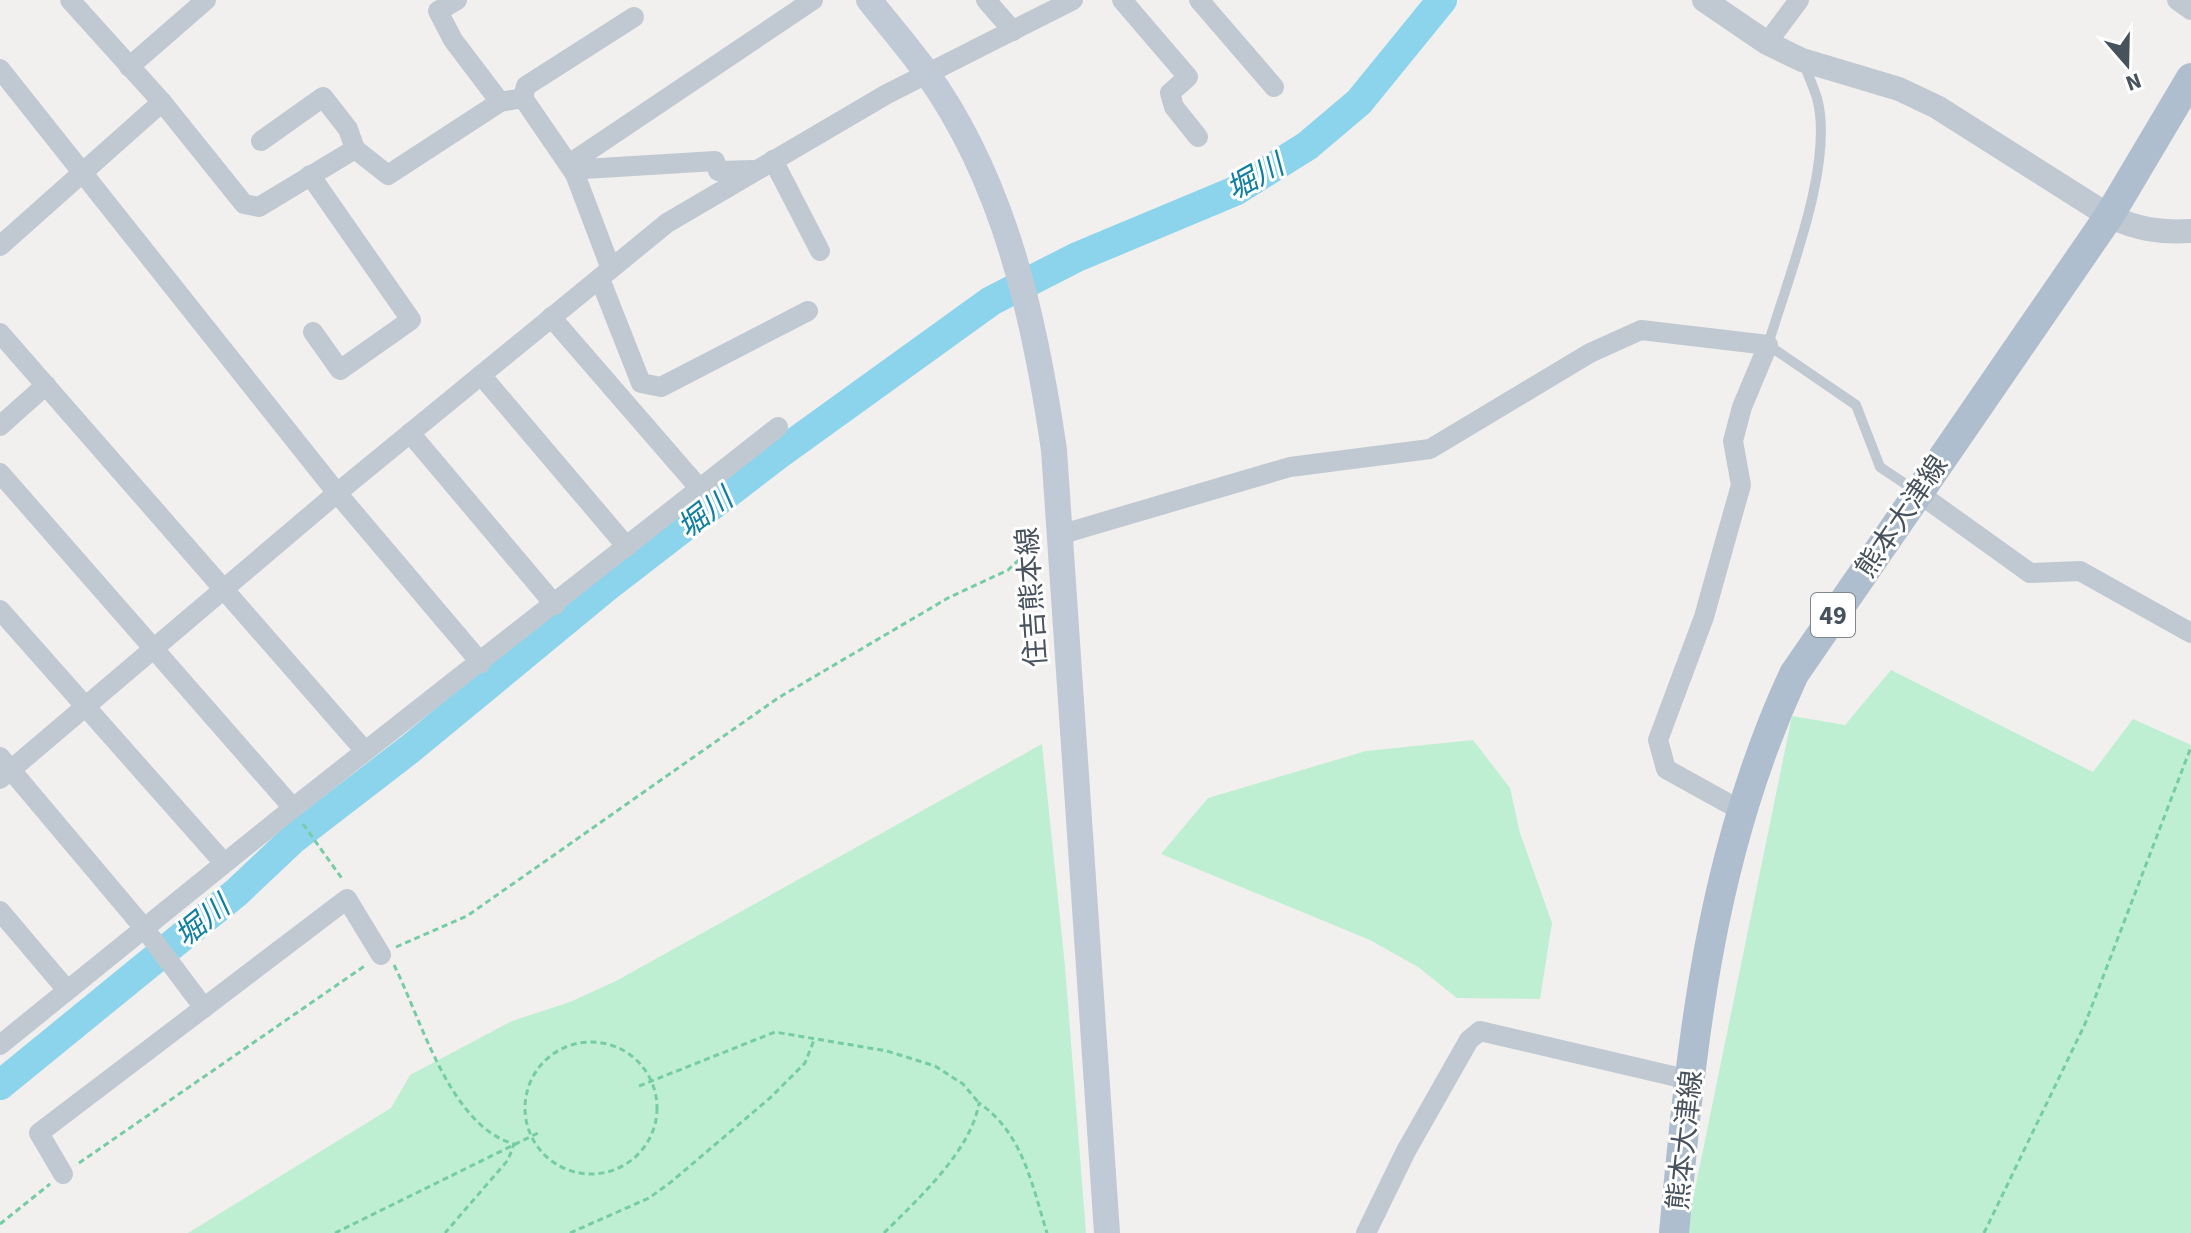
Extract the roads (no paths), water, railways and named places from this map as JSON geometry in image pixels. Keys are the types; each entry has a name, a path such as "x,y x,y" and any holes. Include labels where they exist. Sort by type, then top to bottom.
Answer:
{"main road":[{"name":"住吉熊本線","path":"869,0 927,74 970,148 1015,255 1042,366 1054,450 1107,1233"},
{"name":"熊本大津線","path":"1674,1233 1708,941 1740,810 1768,730 1794,674 2109,216 2191,78"}],"street":[{"path":"70,0 162,102 244,204 259,207 355,149"},
{"path":"129,67 206,0"},
{"path":"457,0 438,11 453,40 500,102"},
{"path":"572,169 813,0"},
{"path":"986,0 1013,31"},
{"path":"204,1008 144,928 4,769 86,707 337,493 667,223 927,74 1073,0"},
{"path":"1122,0 1188,77 1170,93 1174,107 1198,137"},
{"path":"1199,0 1274,87"},
{"path":"1704,0 1767,43 1802,60 1899,89 1937,107 2109,216 2134,227 2162,233 2191,231"},
{"path":"1767,43 1799,0"},
{"path":"2177,0 2191,10"},
{"path":"634,17 600,50 526,86 523,98 572,169 641,383 661,387 808,311"},
{"path":"0,69 337,493 481,663"},
{"path":"261,141 323,97 348,129 355,149 388,175 500,102 523,98"},
{"path":"0,246 162,102"},
{"path":"572,169 715,161 718,171 764,165"},
{"path":"764,165 820,251"},
{"path":"310,175 411,320 340,370 313,332"},
{"path":"551,317 700,489"},
{"path":"1059,535 1290,467 1430,449 1590,353 1641,330 1768,345 1742,407 1733,441 1741,485 1704,617 1658,740 1666,769 1740,810"},
{"path":"0,333 365,751"},
{"path":"481,375 627,547"},
{"path":"0,426 46,385"},
{"path":"0,1045 224,863 778,427"},
{"path":"410,433 555,605"},
{"path":"0,473 294,810"},
{"path":"1917,492 2030,573 2080,571 2191,633"},
{"path":"0,610 224,863"},
{"path":"63,1174 39,1133 347,899 384,953"},
{"path":"0,911 67,990"},
{"path":"1366,1233 1421,1123 1469,1040 1480,1031 1690,1080"}],"lane":[{"path":"1802,60 1817,100 1816,169 1797,261 1768,345 1856,405 1880,467 1917,492"}],"waterway":[{"name":"堀川","path":"0,1085 237,892 293,839 410,749 610,584 776,456 991,301 1077,257 1235,191 1307,146 1359,102 1442,0"}]}
